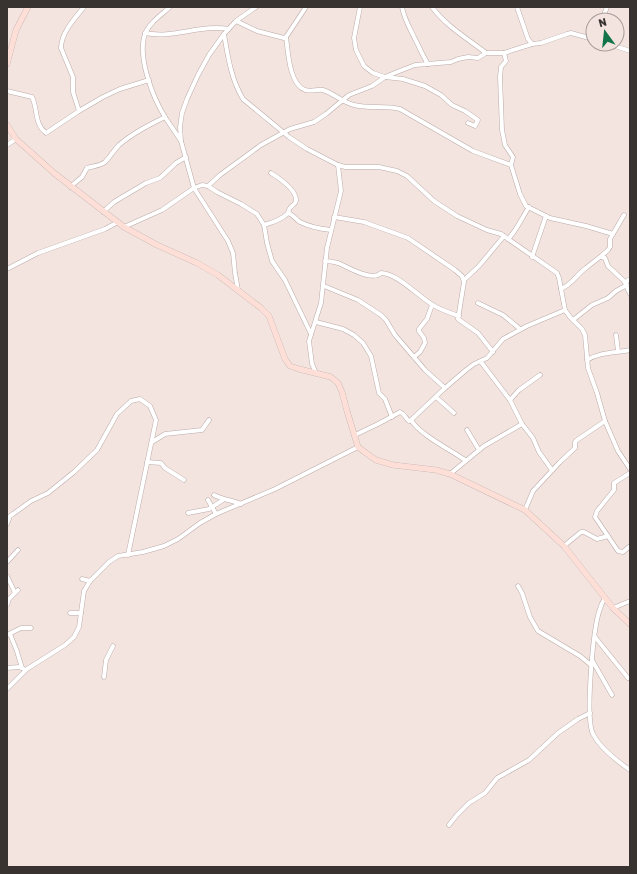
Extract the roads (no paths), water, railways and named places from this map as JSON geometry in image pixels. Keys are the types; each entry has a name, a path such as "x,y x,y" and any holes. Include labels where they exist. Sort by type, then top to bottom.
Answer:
{"main road":[{"path":"7,64 16,30 28,7"},
{"path":"7,125 16,139 70,187 124,227 213,272 262,308 269,316 285,359 290,366 331,377 338,383 358,447 376,460 393,465 436,470 450,474 525,510 564,546 612,608 630,624"}],"street":[{"path":"79,111 73,92 73,77 61,48 61,44 69,26 84,7"},
{"path":"170,7 153,22 145,33 142,49 144,64 156,98 165,118 181,141"},
{"path":"238,290 234,254 228,241 194,188 181,141 180,127 182,113 198,75 224,34 236,22 256,7"},
{"path":"306,7 286,37 291,70 298,85 311,91 322,89 342,101 361,106 400,109 473,151 511,165"},
{"path":"360,7 354,38 356,50 364,66 373,73 385,78 403,79 425,86 441,95 452,105 465,111 478,120 475,126 468,123"},
{"path":"402,7 406,22 416,40 420,52 428,64"},
{"path":"432,7 451,26 486,53"},
{"path":"517,7 528,39 532,44"},
{"path":"236,22 257,31 281,38 286,37"},
{"path":"145,33 162,34 212,28 229,29"},
{"path":"208,186 240,160 284,132 314,122 349,95 372,86 385,78 415,65 451,62 468,57 478,58 486,53 504,53 532,44 541,44 571,33 585,37"},
{"path":"224,34 231,74 238,91 243,98 289,137 307,149 338,165 379,168 397,171 407,176 434,201 457,216 486,230 496,232 506,237 532,257 557,273 565,310 582,328 585,335 588,353 588,368 605,421 618,450 630,469"},
{"path":"504,53 506,61 501,67 500,77 502,130 505,145 513,157 511,165 524,204 546,216 613,234"},
{"path":"7,90 32,98 36,118 40,127 46,133 79,111 120,89 149,80"},
{"path":"70,187 82,178 87,168 101,164 130,136 144,127 165,118"},
{"path":"7,145 16,139"},
{"path":"104,212 114,202 146,183 160,178 176,163 186,157"},
{"path":"316,373 312,364 309,341 321,303 324,286 325,261 341,191 338,165"},
{"path":"264,225 275,221 288,213 290,207 296,200 294,194 283,180 271,173"},
{"path":"124,227 162,210 194,188 202,185 208,186 257,214 264,225 272,261 285,280 311,334"},
{"path":"464,280 506,237 513,234 529,207"},
{"path":"288,213 291,213 296,219 316,228 331,230"},
{"path":"561,288 570,284 585,268 601,257 610,247 610,241 613,234 624,215"},
{"path":"532,257 546,216"},
{"path":"334,217 364,222 414,241 434,257 455,270 464,280 464,291 459,320 482,336 493,352"},
{"path":"7,269 38,254 105,229 118,222"},
{"path":"601,257 605,258 608,266 627,284 630,294"},
{"path":"325,261 337,263 373,276 379,275 381,272 386,273 399,280 432,305 459,316"},
{"path":"573,320 592,304 608,298 627,284 627,281 630,279"},
{"path":"324,286 349,296 386,320 395,335 425,370 445,388"},
{"path":"478,304 502,315 520,330"},
{"path":"414,357 420,352 425,343 419,330 428,319 432,305"},
{"path":"412,420 445,388 474,364 488,358 499,342 503,339 565,310"},
{"path":"316,322 343,329 354,335 363,343 371,356 379,393 385,399 392,417"},
{"path":"616,335 618,351"},
{"path":"587,360 596,356 630,350"},
{"path":"481,362 510,400 522,424 533,438 539,452 552,470"},
{"path":"510,400 520,390 540,376"},
{"path":"436,397 454,413"},
{"path":"7,524 10,516 31,501 48,493 74,472 97,450 117,414 123,407 136,399 144,401 150,406 156,420 139,508 128,555"},
{"path":"355,435 400,412 408,420 412,420 414,425 428,436 465,460"},
{"path":"152,442 165,434 202,430 209,420"},
{"path":"525,510 533,491 575,448 577,440 605,421"},
{"path":"450,474 465,460 479,450 522,424"},
{"path":"467,430 479,450"},
{"path":"7,689 25,669 65,645 74,637 79,627 84,591 90,581 109,562 118,556 164,546 178,539 200,523 216,514 241,504 358,447"},
{"path":"147,462 161,463 165,468 184,480"},
{"path":"630,473 614,483 614,490 595,516 620,553 630,546"},
{"path":"214,495 223,500 230,500 241,504"},
{"path":"208,500 216,514"},
{"path":"188,513 212,507 223,500"},
{"path":"564,546 583,531 596,539 608,536"},
{"path":"7,562 18,550"},
{"path":"7,576 16,591 8,598 7,605"},
{"path":"82,579 90,581"},
{"path":"518,586 530,617 538,631 580,656 591,665"},
{"path":"605,598 599,610 591,665 590,713 593,734 613,758 630,770"},
{"path":"612,608 630,601"},
{"path":"70,613 81,613"},
{"path":"25,669 17,650 8,635 21,628 31,628"},
{"path":"595,637 628,678"},
{"path":"104,677 106,660 113,646"},
{"path":"592,659 612,695"},
{"path":"7,668 25,669"},
{"path":"449,825 456,815 469,803 485,793 496,778 529,760 558,733 578,719 590,713"}]}
